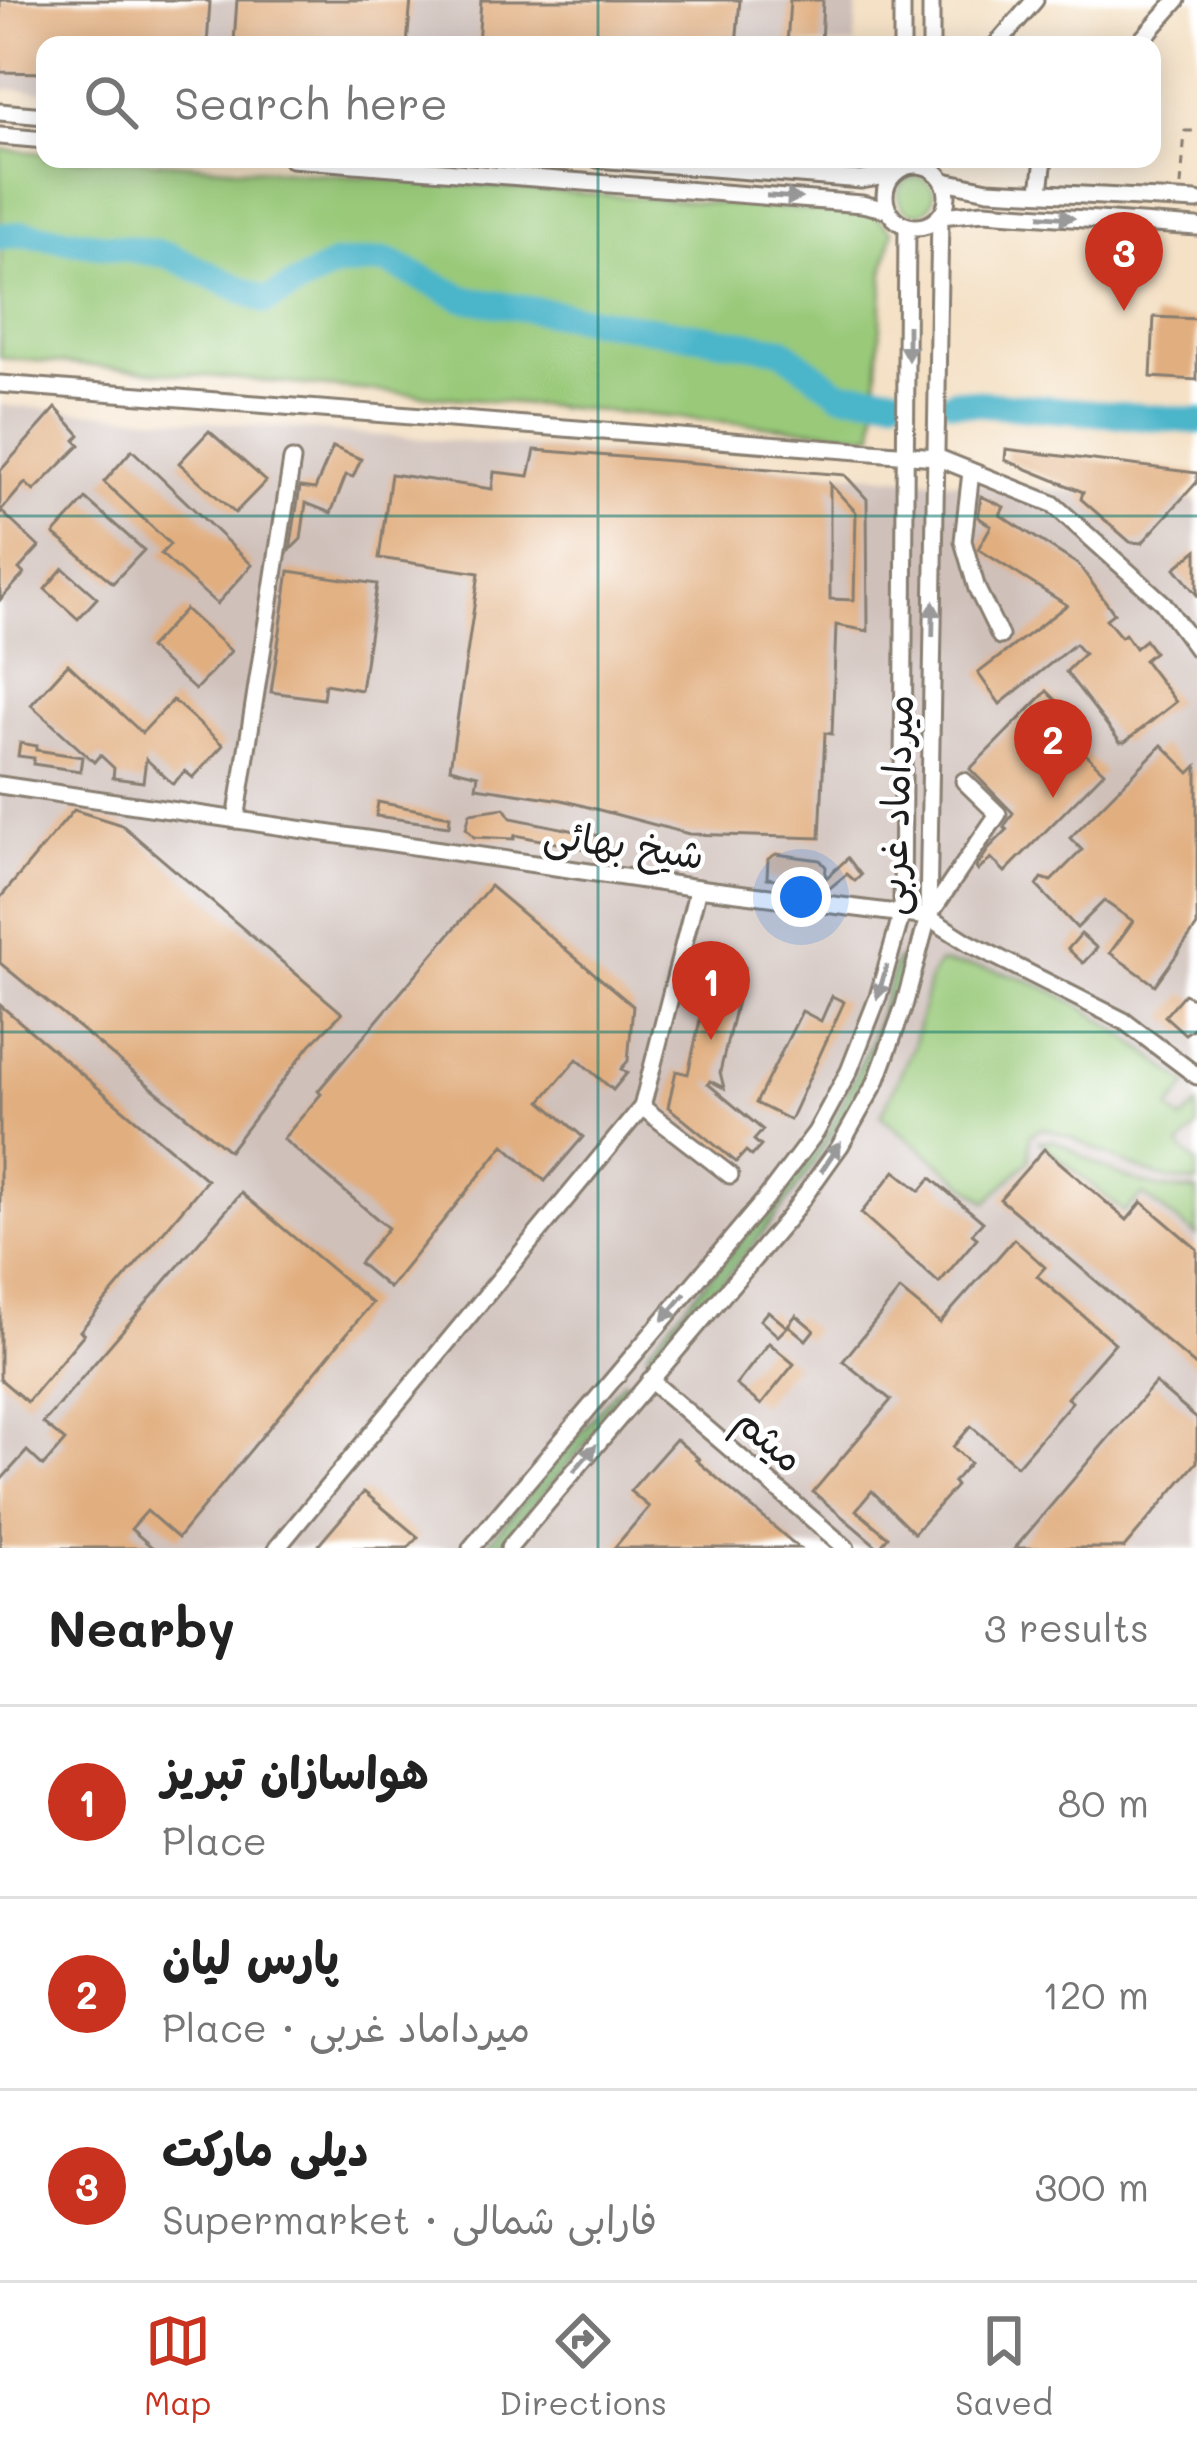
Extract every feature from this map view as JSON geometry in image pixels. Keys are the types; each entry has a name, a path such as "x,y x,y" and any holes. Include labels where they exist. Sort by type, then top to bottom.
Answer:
{"street":[{"path":"902,0 902,36"},
{"path":"931,0 931,36"},
{"path":"1003,36 1035,0"},
{"path":"1145,36 1177,0"},
{"path":"0,112 36,115"},
{"path":"0,136 36,139"},
{"path":"405,168 839,202 888,210 907,226 925,226 940,216 984,212 1197,227"},
{"path":"710,168 861,180 891,168"},
{"path":"888,210 885,192 894,168"},
{"path":"1040,190 1043,168"},
{"path":"938,171 988,190 1188,200"},
{"path":"938,171 947,199 940,216"},
{"name":"میرداماد غربی","path":"509,1548 790,1216 840,1146 876,1082 904,1006 928,917 940,216"},
{"name":"میرداماد غربی","path":"471,1548 767,1197 816,1132 864,1034 902,913 907,226"},
{"path":"0,384 936,457 1053,504 1162,603 1197,649"},
{"path":"236,820 292,460"},
{"path":"971,472 963,542 977,589 1000,636"},
{"path":"928,917 998,814 964,781"},
{"name":"شیخ بهائی","path":"0,784 698,888 928,917 969,943 1124,1021 1197,1076"},
{"path":"278,1548 642,1107 698,888"},
{"path":"642,1107 730,1175"},
{"name":"میثم","path":"650,1380 846,1548"}],"path":[{"path":"1188,200 1185,131 1197,131"}],"shaded area":[{"path":"0,0 857,0 855,36 36,36 36,91 0,89"},
{"path":"0,405 1197,501 1197,1548 0,1548"}],"green space":[{"path":"0,149 36,152 36,168 241,168 875,215 893,231 884,272 874,435 0,358"},
{"path":"916,177 929,182 934,195 929,208 916,213 903,208 898,195 903,182"},
{"path":"901,958 906,963 888,1023 837,1128 736,1267 658,1360 650,1360 650,1347 822,1144 871,1042 896,961"},
{"path":"939,963 995,970 1048,989 1098,1017 1188,1085 1169,1109 1182,1121 1197,1105 1197,1128 1179,1147 1197,1163 1197,1183 1156,1175 1042,1128 1030,1135 1029,1160 987,1202 881,1116 913,1046 930,978"},
{"path":"1054,1140 1138,1182 1197,1191 1197,1236 1143,1195 1124,1212 1039,1141"},
{"path":"624,1380 633,1388 498,1548 484,1548"}],"building":[{"path":"0,0 210,2 208,36 36,36 36,73 0,72"},
{"path":"237,0 411,0 408,36 234,36"},
{"path":"481,0 740,0 737,36 479,36"},
{"path":"790,0 823,0 821,36 788,36"},
{"path":"1154,317 1197,319 1197,380 1151,377"},
{"path":"56,408 80,435 75,440 80,445 34,491 25,483 1,511 39,547 19,569 24,574 0,600 0,471"},
{"path":"209,431 266,481 235,513 179,463"},
{"path":"333,447 361,459 353,477 346,475 331,513 306,503 301,539 290,550 300,487 315,489"},
{"path":"1006,449 1197,473 1197,482 1142,543 1130,542 1081,499 1083,492 1005,460"},
{"path":"132,450 252,565 217,604 161,554 170,544 104,482"},
{"path":"535,450 845,475 867,499 868,631 836,625 832,734 825,733 820,838 689,834 562,800 476,787 478,775 450,768 479,573 379,558 391,474 492,489 494,472 529,476","holes":["830,484 856,512 854,600 830,599"]},
{"path":"981,496 1004,507 1000,515 1079,565 1114,613 1106,619 1121,637 1125,634 1135,648 1145,640 1154,652 1144,660 1176,702 1125,742 1120,742 1066,672 1084,654 1075,644 1000,704 978,673 1067,605 978,549 991,526 978,517"},
{"path":"86,499 144,550 113,583 54,534"},
{"path":"1197,550 1197,595 1175,568"},
{"path":"63,568 97,598 78,619 45,589"},
{"path":"289,571 377,584 361,690 325,684 323,699 271,692"},
{"path":"185,609 231,651 195,690 149,648"},
{"path":"68,664 142,733 173,700 223,745 193,778 185,771 173,784 146,759 143,782 113,778 114,768 100,755 94,762 31,705"},
{"path":"1047,691 1082,726 1070,739 1104,772 1005,872 991,858 978,871 990,847 1007,830 1004,827 1013,813 970,769"},
{"path":"20,743 82,757 80,771 33,764 34,758 18,756"},
{"path":"1162,745 1190,773 1197,766 1197,926 1155,985 1110,953 1133,921 1104,901 1077,928 1037,886 1042,878 1051,881 1082,850 1070,838"},
{"path":"378,802 450,816 449,826 376,816"},
{"path":"504,808 511,818 600,836 597,851 515,835 514,839 474,837 466,828 470,813"},
{"path":"74,810 122,825 342,1013 310,1045 229,1151 0,963 0,898"},
{"path":"776,854 820,860 826,867 825,879 848,858 861,875 855,881 847,874 825,892 818,891 818,885 767,878 768,859"},
{"path":"490,886 633,1006 628,1061 621,1069 627,1073 613,1090 577,1059 541,1101 583,1137 545,1181 504,1145 389,1288 359,1263 388,1228 283,1139"},
{"path":"1081,934 1097,948 1083,963 1068,949"},
{"path":"707,958 745,967 720,1072 724,1088 708,1084 763,1130 754,1140 761,1146 752,1156 746,1151 736,1162 668,1107 676,1071 688,1074 706,993 700,992"},
{"path":"1184,994 1197,1000 1197,1026 1185,1034 1165,1016"},
{"path":"832,996 844,1002 790,1120 756,1103 802,1011 821,1021"},
{"path":"0,1005 207,1180 27,1402 0,1379"},
{"path":"1044,1149 1127,1220 1142,1202 1197,1249 1197,1367 1000,1199"},
{"path":"895,1171 920,1191 931,1178 983,1222 972,1234 977,1238 939,1283 861,1213"},
{"path":"241,1193 372,1303 178,1538 147,1511 131,1529 153,1548 0,1548 0,1481 27,1451 43,1466 65,1441 43,1423"},
{"path":"1014,1239 1045,1267 1037,1276 1115,1343 1017,1466 971,1426 953,1447 970,1463 914,1533 872,1491 856,1510 888,1537 879,1548 813,1492 891,1400 843,1361 900,1290 940,1323"},
{"path":"768,1311 787,1327 778,1336 760,1320"},
{"path":"796,1315 814,1330 806,1340 788,1325"},
{"path":"769,1343 794,1364 761,1405 736,1385"},
{"path":"1155,1383 1197,1419 1197,1462 1124,1548 1015,1548"},
{"path":"676,1439 799,1548 614,1548 649,1507 630,1491"},
{"path":"364,1492 418,1537 408,1548 316,1548"}],"waterway":[{"path":"0,236 27,234 168,255 266,301 335,265 386,261 465,299 781,349 840,393 894,396"},
{"path":"954,401 1197,421"}],"place":[{"name":"دیلی مارکت","path":"1124,311"},
{"name":"پارس لیان","path":"1053,798"},
{"name":"هواسازان تبریز","path":"711,1040"}]}
